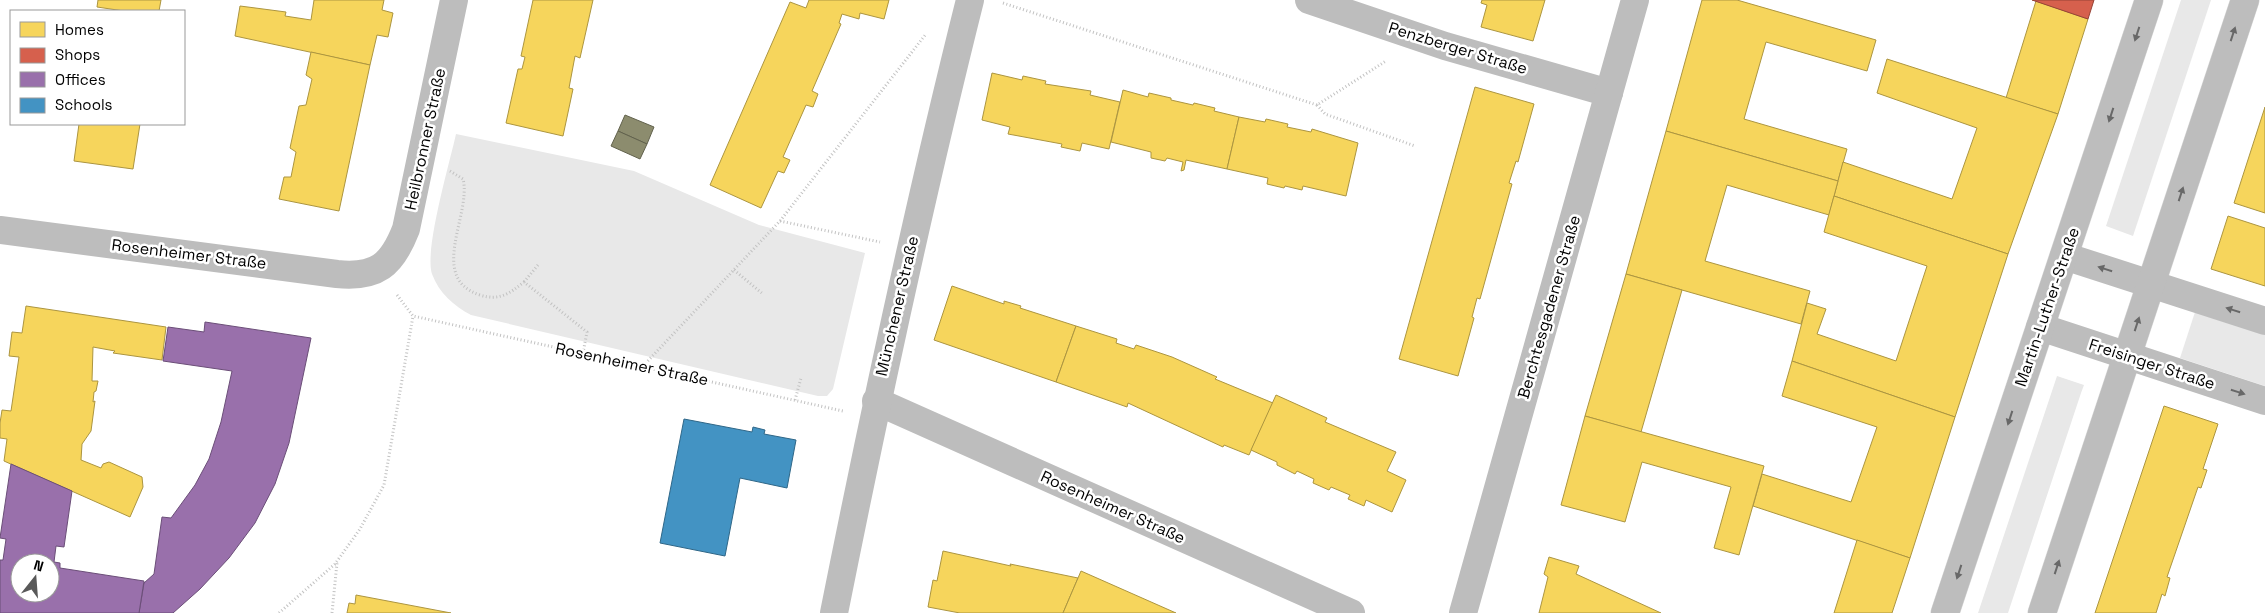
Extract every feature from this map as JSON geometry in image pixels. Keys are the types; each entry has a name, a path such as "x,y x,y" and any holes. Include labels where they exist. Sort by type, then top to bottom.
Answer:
{"street":[{"name":"Heilbronner Straße","path":"377,269 390,258 399,246 406,229 454,0"},
{"name":"Münchener Straße","path":"834,613 874,409 935,140 970,0"},
{"name":"Penzberger Straße","path":"1308,0 1445,46 1609,93"},
{"name":"Berchtesgadener Straße","path":"1463,613 1635,0"},
{"name":"Martin-Luther-Straße","path":"1945,613 2149,0"},
{"path":"2042,613 2245,0"},
{"name":"Rosenheimer Straße","path":"0,230 347,275 364,275 377,269"},
{"path":"2064,256 2265,321"},
{"name":"Freisinger Straße","path":"2040,328 2265,401"},
{"name":"Rosenheimer Straße","path":"874,409 1351,613"}],"path":[{"path":"1003,3 1317,105 1325,114 1415,146"},
{"path":"643,366 780,221 932,27"},
{"path":"1317,105 1387,60"},
{"path":"445,170 463,178 466,190 453,258 454,271 464,287 478,294 493,298 508,295 524,282 538,265"},
{"name":"Münchener Straße","path":"780,221 883,243"},
{"path":"734,270 764,294"},
{"path":"524,282 587,332 583,353"},
{"path":"279,613 337,562 360,529 384,485 413,316 399,298"},
{"name":"Rosenheimer Straße","path":"413,316 795,400 874,409"},
{"path":"795,400 801,378"},
{"path":"332,613 337,562"}],"shaded area":[{"path":"2181,0 2211,0 2133,236 2106,226"},
{"path":"456,134 634,171 759,225 865,253 833,389 827,396 818,396 471,315 459,307 448,298 435,281 430,262 434,227"},
{"path":"2195,312 2265,335 2265,386 2180,358"},
{"path":"2057,376 2084,385 2008,613 1978,613"}],"building: Homes":[{"path":"98,0 161,0 159,10 117,10 97,7"},
{"path":"314,0 384,0 382,10 393,13 388,37 377,35 370,65 235,36 240,6 286,12 285,16 311,20"},
{"path":"533,0 593,0 580,58 575,56 569,88 573,89 563,136 506,123 518,69 522,69 525,57 521,56"},
{"path":"809,0 889,0 884,19 860,13 859,19 842,14 839,23 841,24 812,91 818,94 813,107 806,105 783,157 790,160 784,173 778,171 761,208 710,185 790,2 806,8"},
{"path":"1482,0 1545,0 1533,41 1481,27 1487,5 1481,3"},
{"path":"1702,0 1737,0 1876,40 1867,71 1766,42 1744,119 1847,149 1838,181 1666,131"},
{"path":"2036,1 2088,19 2058,114 2006,98"},
{"path":"311,52 370,65 339,211 279,199 284,177 291,177 296,152 290,148 299,106 306,105 312,79 306,75"},
{"path":"1887,59 2058,114 2008,254 1834,196 1843,162 1952,199 1977,128 1877,93"},
{"path":"992,73 1022,80 1023,76 1046,81 1045,84 1091,91 1090,95 1120,102 1109,149 1082,143 1080,151 1061,147 1062,144 1008,134 1010,127 982,120"},
{"path":"1475,87 1534,104 1518,162 1516,161 1509,183 1512,184 1480,299 1477,298 1472,317 1474,318 1458,376 1399,359"},
{"path":"1123,90 1148,97 1149,93 1193,105 1194,103 1215,108 1214,111 1239,117 1227,169 1186,160 1184,170 1181,171 1183,162 1167,158 1165,161 1151,158 1151,152 1111,142"},
{"path":"2265,107 2265,213 2234,203"},
{"path":"1239,117 1265,122 1266,119 1288,124 1287,127 1311,132 1312,129 1358,143 1346,196 1303,186 1302,190 1285,186 1284,188 1267,184 1268,178 1227,169"},
{"path":"79,125 140,125 133,169 74,161"},
{"path":"1666,131 1838,181 1829,215 1727,185 1705,261 1810,291 1801,324 1626,274"},
{"path":"1834,196 2008,254 1955,417 1792,361 1807,303 1826,309 1817,334 1896,361 1927,266 1824,232"},
{"path":"2228,216 2265,228 2265,286 2211,269"},
{"path":"1626,274 1682,290 1641,432 1585,416"},
{"path":"952,286 1004,304 1004,301 1021,306 1020,308 1076,326 1056,382 934,340"},
{"path":"26,306 166,327 162,360 113,353 115,351 93,347 92,381 98,381 96,391 94,392 93,402 95,401 91,431 82,444 81,460 101,468 103,464 109,462 142,477 143,487 130,517 4,461 7,439 0,438 0,423 2,410 11,411 19,357 9,356 12,332 22,333"},
{"path":"1076,326 1117,339 1116,343 1134,349 1136,345 1172,357 1217,377 1215,379 1273,403 1249,455 1224,445 1223,447 1128,403 1127,407 1056,382"},
{"path":"1792,361 1955,417 1910,558 1753,506 1762,474 1851,502 1877,427 1782,396"},
{"path":"1276,395 1327,418 1325,422 1396,452 1387,471 1406,480 1392,512 1366,500 1364,506 1348,499 1350,495 1331,487 1329,490 1313,483 1314,479 1297,471 1295,474 1277,465 1277,462 1251,450"},
{"path":"2164,406 2218,424 2203,469 2207,470 2201,488 2198,487 2167,577 2170,578 2165,596 2162,594 2156,613 2095,613"},
{"path":"1585,416 1764,466 1739,555 1714,548 1731,487 1642,462 1625,522 1561,505"},
{"path":"1857,540 1910,558 1892,613 1834,613"},
{"path":"943,551 1078,578 1063,613 960,613 928,607 933,580 937,581"},
{"path":"1549,557 1579,566 1576,574 1661,613 1539,613 1548,577 1544,574"},
{"path":"1081,571 1176,613 1063,613"},
{"path":"356,595 451,613 347,613 349,603 355,604"}],"building: Shops":[{"path":"2032,0 2094,0 2088,19"}],"building: Offices":[{"path":"205,322 311,338 289,443 275,484 255,523 229,558 200,589 173,613 139,613 144,583 154,574 162,517 171,518 195,485 209,459 221,422 232,371 163,361 168,327 204,332"},
{"path":"11,464 72,491 64,547 56,546 55,553 10,553 10,603 60,603 60,568 144,581 139,613 0,613 0,560 3,560 6,539 0,538"}],"building: Schools":[{"path":"684,419 752,432 753,427 765,430 764,434 796,440 787,488 740,478 725,556 660,543"}],"building: Industry":[{"path":"625,115 654,127 647,144 618,131"},
{"path":"618,131 647,144 640,159 611,146"}]}
